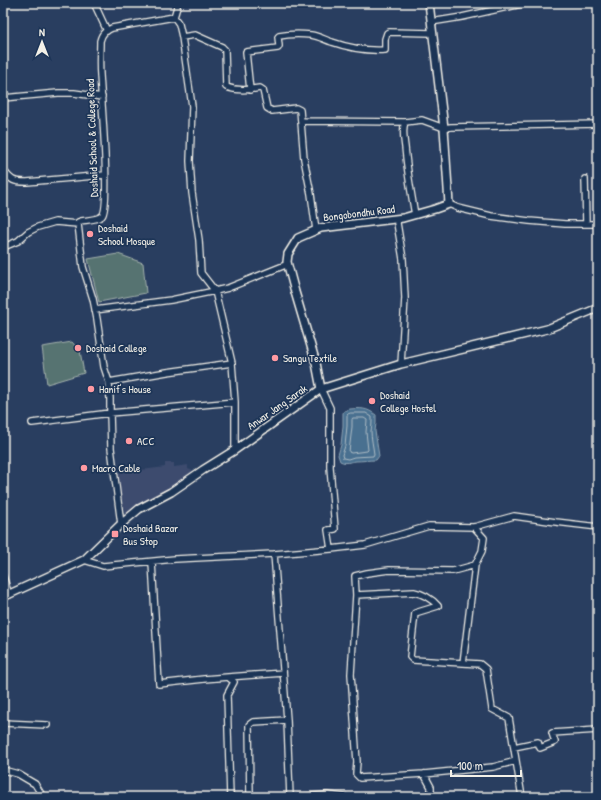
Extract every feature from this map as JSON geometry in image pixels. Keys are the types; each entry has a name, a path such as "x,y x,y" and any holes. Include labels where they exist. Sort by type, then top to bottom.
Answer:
{"main road":[{"path":"429,3 444,128 449,204"},
{"name":"Bongobondhu Road","path":"288,264 288,254 298,238 321,228 403,218 435,210 449,204"},
{"path":"288,264 316,363 321,389"},
{"name":"Anwar Jang Sarak","path":"6,596 84,560 121,524 139,509 171,492 235,450 321,389 401,364 547,329 598,308"}],"street":[{"path":"94,3 107,30 174,17"},
{"path":"174,17 177,3"},
{"path":"431,22 462,18 526,3"},
{"path":"174,17 179,24 182,37 192,106 190,161 192,193 199,240 201,273 215,291 232,363 235,402 235,450"},
{"name":"Doshaid School & College Road","path":"78,224 78,222 81,221 102,216 104,211 105,175 100,41 104,32 107,30"},
{"path":"250,90 246,52 278,48 280,46 278,37 280,36 310,35 360,49 385,50 385,39 387,33 389,32 432,33"},
{"path":"182,37 195,35 222,47 225,50 226,87 231,89 250,90 260,88 263,90 267,108 272,111 296,108 300,110 304,159 316,230"},
{"path":"3,98 58,93 74,93 102,97"},
{"path":"301,121 405,122 422,120 444,128 598,124"},
{"path":"405,122 403,134 406,165 415,215"},
{"path":"3,170 16,182 105,175"},
{"path":"586,180 586,224"},
{"path":"449,204 458,208 491,216 565,224 598,224"},
{"path":"3,246 18,241 28,232 38,227 55,222 78,224 83,267 93,300 104,367 109,382 112,461 121,524"},
{"path":"398,223 403,258 405,298 401,364"},
{"path":"95,310 171,300 228,288 288,264"},
{"path":"109,382 232,363"},
{"path":"321,389 330,408 330,468 335,530 328,530 331,549"},
{"path":"32,423 110,413 235,402"},
{"path":"84,560 103,566 175,559 274,554 331,549 365,545 429,526 474,528 514,516 598,527"},
{"path":"463,663 475,565 482,551 484,538 474,528"},
{"path":"274,554 284,673 290,797"},
{"path":"152,562 159,684 284,673"},
{"path":"475,565 454,571 389,570 355,576 356,595 351,674 357,762 356,774 360,778 424,774 493,767 516,761"},
{"path":"3,576 6,596"},
{"path":"356,595 414,592 422,593 438,606 415,613 410,657 413,660 480,664 486,669 492,709 509,718 522,797"},
{"path":"228,677 234,682 227,695 230,797"},
{"path":"250,797 249,725 253,722 287,720"},
{"path":"3,723 47,725"},
{"path":"514,746 538,742 540,748 555,742 552,732 598,730"},
{"path":"3,770 18,774 35,784 44,797"},
{"path":"424,774 431,787 431,797"},
{"path":"299,797 327,795 345,797"}],"shaded area":[{"path":"165,463 174,463 174,467 188,465 188,469 196,472 126,521 117,473 165,467"}],"green space":[{"path":"118,254 143,263 146,293 99,302 88,259"},
{"path":"72,342 80,351 84,373 47,384 42,347"}],"water":[{"path":"350,409 364,409 376,415 375,431 379,456 376,460 346,463 340,461 338,455 341,445 343,413 344,411"}],"place":[{"name":"Doshaid School Mosque","path":"90,234"},
{"name":"Doshaid College","path":"78,348"},
{"name":"Sangu Textile","path":"275,358"},
{"name":"Hanif's House","path":"91,389"},
{"name":"Doshaid College Hostel","path":"372,401"},
{"name":"ACC","path":"129,441"},
{"name":"Macro Cable","path":"84,468"},
{"name":"Doshaid Bazar Bus Stop","path":"115,534"}]}
